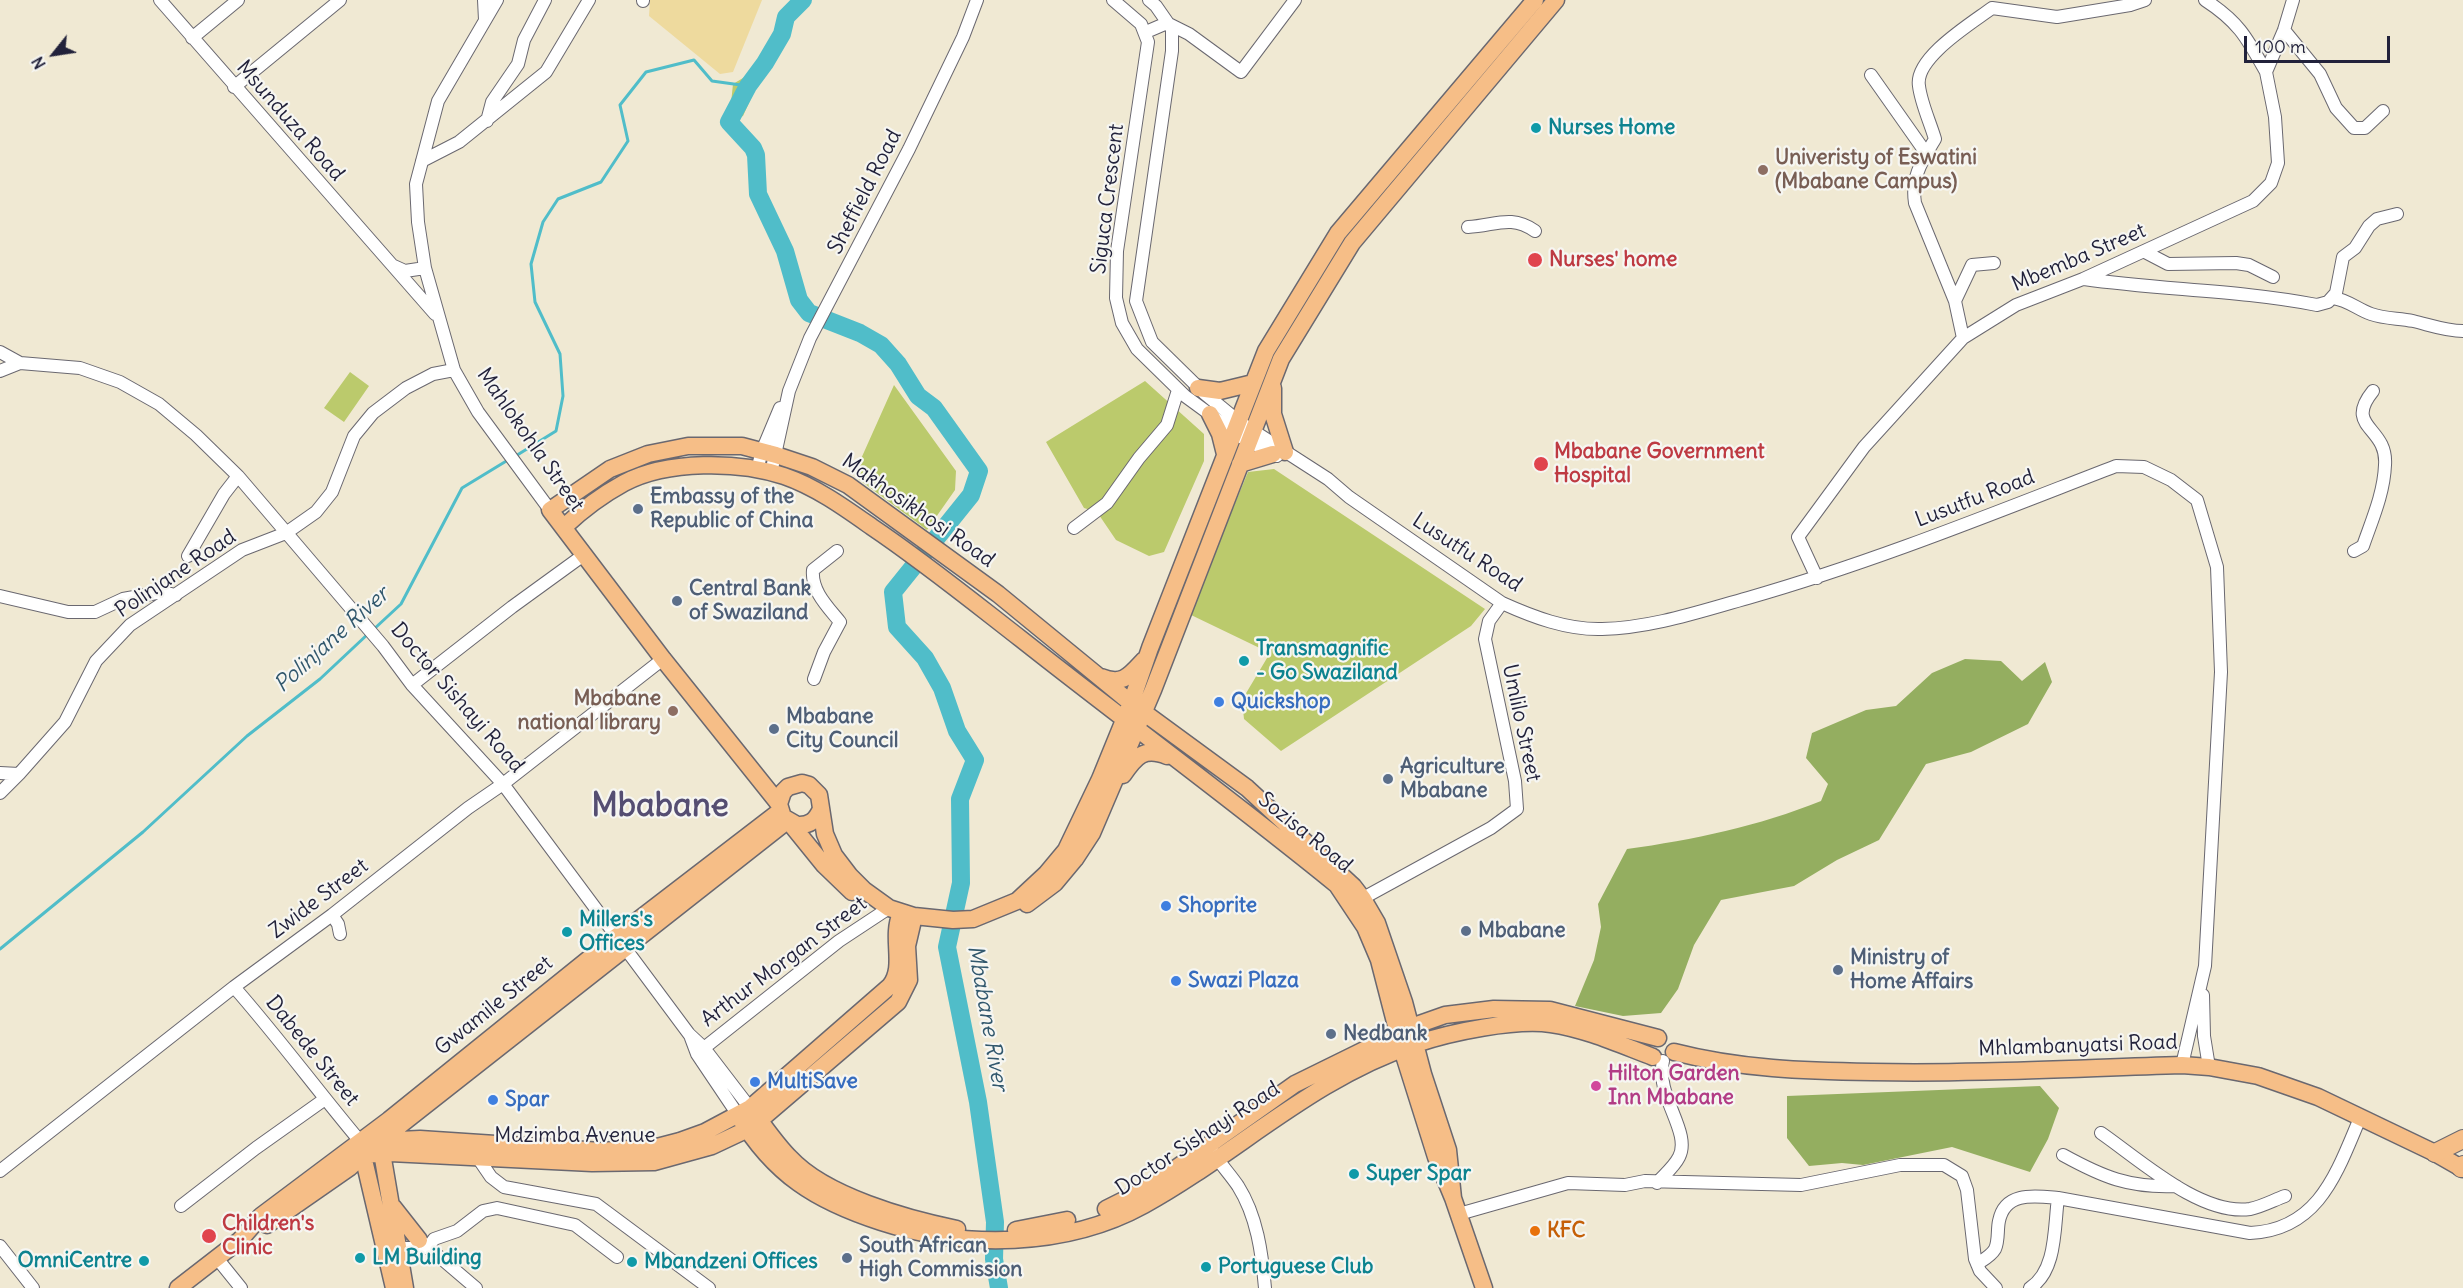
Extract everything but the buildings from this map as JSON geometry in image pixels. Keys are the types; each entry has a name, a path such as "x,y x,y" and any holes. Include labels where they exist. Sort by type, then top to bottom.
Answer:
{"highway":[{"path":"2435,1153 2463,1139"}],"main road":[{"path":"968,923 1017,901 1046,874 1066,850 1080,825 1137,708 1158,674 1240,464 1243,431 1253,383 1266,351 1338,233 1535,0"},
{"path":"1137,708 1148,656 1225,454 1243,431 1273,381 1281,359 1352,243 1556,0"},
{"path":"1240,464 1279,453 1273,414 1273,381"},
{"path":"1198,388 1220,392 1253,383"},
{"path":"1210,414 1220,434 1225,454"},
{"name":"Makhosikhosi Road","path":"550,510 610,469 648,454 688,446 722,445 769,453 812,467 848,485 912,530 1031,620 1137,708"},
{"name":"Makhosikhosi Road","path":"564,527 601,497 626,482 650,474 704,465 764,472 793,480 839,504 900,546 1129,724"},
{"name":"Mahlokohla Street","path":"550,510 824,865 855,896 899,916"},
{"path":"1095,675 1112,681 1125,679 1148,656"},
{"path":"1158,674 1158,710 1168,730"},
{"name":"Sozisa Road","path":"1137,708 1247,788 1353,886 1357,902"},
{"path":"821,809 818,817 804,825 784,815 783,792 795,783 802,783 815,789 819,795 821,809 822,822 834,855 864,890 899,916 935,922 968,923 1000,920 1014,913 1055,883 1075,859 1092,833 1112,789 1129,724"},
{"name":"Sozisa Road","path":"1129,724 1337,885 1377,922 1399,1009 1411,1039 1416,1071 1448,1150 1454,1198 1484,1288"},
{"path":"1112,789 1130,764 1147,751 1174,758"},
{"name":"Mahlokohla Street","path":"745,762 767,779 784,784 795,783"},
{"name":"Gwamile Street","path":"178,1288 240,1240 263,1228 349,1168 361,1147 388,1120 621,943 784,815"},
{"name":"Mdzimba Avenue","path":"388,1141 478,1158 592,1163 654,1162 712,1146 898,1002 909,980 910,968 899,916"},
{"name":"Gwamile Street","path":"388,1141 621,943"},
{"path":"1375,1061 1416,1071 1411,1039 1437,1018 1494,1008 1550,1010 1658,1038 1651,1046 1663,1057"},
{"path":"1379,1042 1399,1009 1417,1010 1437,1018"},
{"name":"Mhlambanyatsi Road","path":"1411,1039 1518,1024 1550,1024 1663,1057 1785,1071 1952,1073 2181,1065 2210,1067 2258,1076 2318,1097 2462,1168"},
{"name":"Doctor Sishayi Road","path":"1212,1151 1295,1084 1379,1042 1411,1039"},
{"name":"Doctor Sishayi Road","path":"748,1118 790,1159 830,1185 870,1205 973,1236 1007,1235 1018,1230 1071,1220 1111,1207 1411,1039"},
{"path":"1295,1084 1303,1092 1313,1092"},
{"name":"Mdzimba Avenue","path":"361,1147 388,1141 420,1139 601,1151 636,1149 680,1142 748,1118"},
{"path":"388,1141 385,1198 393,1244 405,1288"},
{"path":"361,1147 385,1198 423,1244"},
{"path":"393,1244 394,1288"}],"street":[{"name":"Msunduza Road","path":"160,0 438,318"},
{"path":"192,38 238,0"},
{"path":"234,87 340,0"},
{"path":"484,0 485,21"},
{"name":"Mahlokohla Street","path":"497,0 438,101 416,184 418,222 425,268 454,370 464,390 504,449 550,510"},
{"path":"487,121 492,102 518,64 524,39 545,0"},
{"path":"422,161 459,142 546,72 589,0"},
{"name":"Sheffield Road","path":"764,472 789,391 810,338 909,149 963,37 975,5 983,0"},
{"path":"1113,0 1130,12 1146,32 1167,23 1189,34 1241,72 1295,0"},
{"name":"Siguca Crescent","path":"1149,0 1172,29 1173,51 1136,301 1152,342 1243,431"},
{"path":"1963,338 1955,301 1915,203 1913,189 1922,156 1935,139 1918,84 1922,66 1949,40 1992,8 2057,17 2130,5 2145,0"},
{"name":"Mbemba Street","path":"1817,578 1798,537 1864,447 1963,338 2016,305 2145,252 2253,201 2271,183 2278,163 2276,117 2266,72 2246,35 2236,23 2205,0"},
{"path":"2266,72 2284,30 2293,0"},
{"path":"2284,30 2320,74 2336,108 2354,128 2365,128 2383,111"},
{"name":"Siguca Crescent","path":"1146,32 1148,51 1117,251 1116,298 1122,323 1137,349 1178,390 1210,414 1243,431"},
{"path":"1870,75 1926,153"},
{"path":"2083,279 2317,304 2328,302 2333,298 2343,257 2355,248 2369,225 2378,219 2397,213"},
{"path":"1468,227 1484,227 1511,220 1535,231"},
{"path":"2145,252 2168,264 2242,264 2273,277"},
{"path":"1955,301 1972,265 1994,262"},
{"path":"393,266 405,271 425,268"},
{"path":"2333,298 2344,299 2370,314 2447,330 2463,331"},
{"path":"0,352 20,363"},
{"name":"Doctor Sishayi Road","path":"0,371 20,363 80,368 120,382 159,404 196,435 238,476 383,646 412,685 503,784 689,1034 704,1048 748,1118"},
{"name":"Polinjane Road","path":"0,792 20,774 64,722 96,662 130,625 242,550 286,533 316,512 332,492 354,436 373,413 406,388 433,374 454,370"},
{"path":"1074,528 1107,503 1139,458 1167,425 1178,390"},
{"path":"2354,550 2363,546 2383,485 2386,462 2382,443 2364,420 2361,411 2373,391"},
{"name":"Lusutfu Road","path":"1243,431 1328,479 1358,504 1502,603 1530,615 1579,628 1603,629 1656,623 1817,578 2116,466 2144,467 2171,480 2197,500 2217,567 2221,672 2202,979 2204,1036 2210,1067"},
{"path":"188,556 224,494 238,476"},
{"path":"814,679 824,652 840,622 818,594 812,580 813,570 837,551"},
{"path":"412,685 512,607 585,554"},
{"path":"0,596 68,612 95,612 123,599 162,592 176,595"},
{"name":"Umlilo Street","path":"1357,902 1491,828 1517,809 1515,781 1485,639 1489,621 1502,603"},
{"name":"Zwide Street","path":"0,1171 234,987 332,915 663,659"},
{"path":"0,773 20,774"},
{"path":"332,915 338,924 340,934"},
{"name":"Arthur Morgan Street","path":"704,1048 839,941 899,916"},
{"name":"Lusutfu Road","path":"2181,1065 2202,979"},
{"name":"Dabede Street","path":"234,987 283,1043 361,1147"},
{"name":"Doctor Sishayi Road","path":"689,1034 697,1054 748,1118"},
{"path":"1657,1183 1678,1159 1682,1148 1680,1134 1662,1088 1660,1073 1663,1057"},
{"path":"181,1206 256,1148 325,1099"},
{"path":"1977,1264 1992,1254 1996,1246 1999,1219 2011,1201 2026,1195 2058,1198 2250,1233 2277,1229 2307,1213 2320,1198 2333,1180 2360,1118"},
{"path":"2101,1133 2186,1193 2216,1206 2236,1209 2252,1208 2285,1196"},
{"path":"1212,1151 1238,1186 1246,1202 1262,1248 1265,1288"},
{"path":"2062,1155 2100,1175 2130,1184 2176,1186"},
{"path":"478,1158 491,1177 504,1187 596,1204 709,1288"},
{"path":"1459,1214 1568,1183 1625,1185 1645,1181 1801,1185 1900,1165 1944,1165 1962,1176 1967,1190 1977,1264 1996,1288"},
{"path":"2030,1288 2043,1278 2048,1266 2058,1198"},
{"path":"423,1244 457,1231 483,1211 497,1208 575,1225 617,1257"},
{"path":"393,1244 410,1237 423,1244 476,1288"},
{"path":"0,1246 33,1288"},
{"path":"216,1257 241,1288"}],"green space":[{"path":"772,52 743,116 729,122 733,84 748,75"},
{"path":"350,372 369,386 344,422 324,408"},
{"path":"1145,381 1204,434 1204,461 1164,552 1149,556 1116,540 1097,512 1084,508 1046,442"},
{"path":"894,385 956,471 955,490 927,530 857,478 856,470"},
{"path":"1274,469 1485,609 1471,626 1281,751 1244,719 1242,700 1270,653 1189,614 1248,472"},
{"path":"1965,659 2001,661 2022,681 2045,662 2052,682 2028,724 1971,752 1926,764 1879,840 1837,860 1794,886 1721,900 1694,945 1678,989 1661,1013 1623,1016 1575,1006 1594,960 1601,927 1598,904 1627,849 1726,831 1774,818 1821,801 1828,784 1806,758 1812,733 1866,710 1896,706 1932,673"},
{"path":"2040,1086 2059,1108 2048,1139 2030,1172 1952,1147 1863,1165 1842,1163 1809,1166 1787,1138 1787,1096"}],"sand":[{"path":"650,0 762,0 733,72 720,74 649,16"}],"waterway":[{"name":"Mbabane River","path":"803,0 786,17 782,34 748,86 729,122 753,148 756,155 758,194 785,251 799,300 809,313 860,333 881,345 898,364 918,396 934,408 979,471 971,495 893,592 897,627 925,658 942,688 957,731 975,760 960,799 961,883 947,947 978,1102 995,1222 994,1259 999,1288"},
{"name":"Polinjane River","path":"514,457 556,431 563,396 560,354 535,302 531,264 543,222 558,199 601,182 628,141 620,105 646,72 694,60 712,81 748,86"},
{"name":"Polinjane River","path":"374,629 401,604 462,488 508,460"},
{"name":"Polinjane River","path":"0,949 143,832 247,736 320,679 369,633"}],"place":[{"name":"Nurses Home","path":"1536,128"},
{"name":"Univeristy of Eswatini (Mbabane Campus)","path":"1763,170"},
{"name":"Nurses' home","path":"1535,260"},
{"name":"Mbabane Government Hospital","path":"1541,464"},
{"name":"Embassy of the Republic of China","path":"638,509"},
{"name":"Central Bank of Swaziland","path":"677,601"},
{"name":"Transmagnific - Go Swaziland","path":"1244,661"},
{"name":"Quickshop","path":"1219,702"},
{"name":"Mbabane national library","path":"673,711"},
{"name":"Mbabane City Council","path":"774,729"},
{"name":"Agriculture Mbabane","path":"1388,779"},
{"name":"Shoprite","path":"1166,906"},
{"name":"Mbabane","path":"1466,931"},
{"name":"Millers's Offices","path":"567,932"},
{"name":"Ministry of Home Affairs","path":"1838,970"},
{"name":"Swazi Plaza","path":"1176,981"},
{"name":"Nedbank","path":"1331,1034"},
{"name":"MultiSave","path":"755,1082"},
{"name":"Hilton Garden Inn Mbabane","path":"1596,1086"},
{"name":"Spar","path":"493,1100"},
{"name":"Super Spar","path":"1354,1174"},
{"name":"KFC","path":"1535,1231"},
{"name":"Children's Clinic","path":"209,1236"},
{"name":"LM Building","path":"360,1258"},
{"name":"South African High Commission","path":"847,1258"},
{"name":"OmniCentre","path":"144,1261"},
{"name":"Mbandzeni Offices","path":"632,1262"},
{"name":"Portuguese Club","path":"1206,1267"}],"district":[{"name":"Mbabane","path":"660,807"}]}
